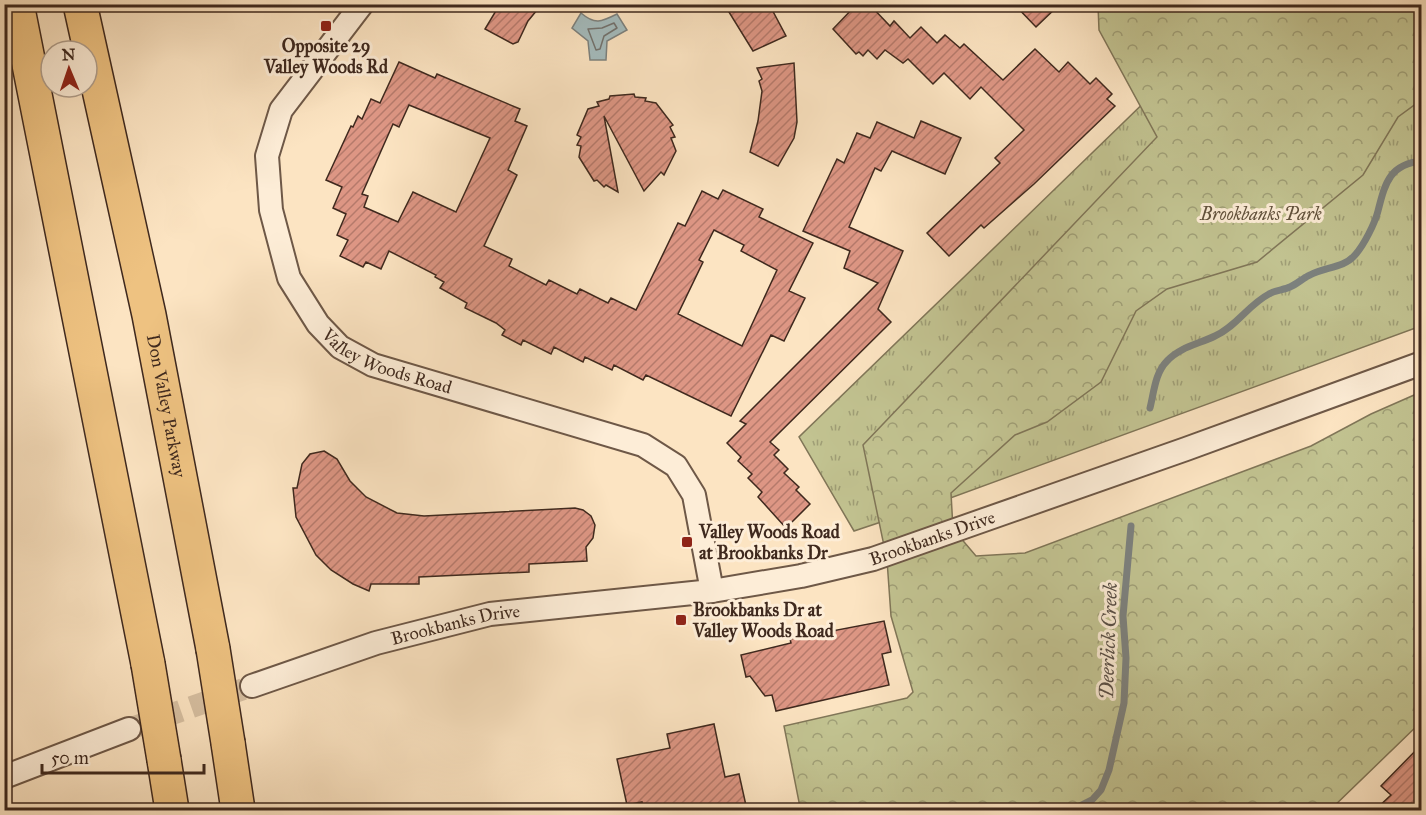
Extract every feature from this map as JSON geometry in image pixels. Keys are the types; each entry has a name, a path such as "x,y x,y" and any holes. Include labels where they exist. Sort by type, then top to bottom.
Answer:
{"highway":[{"path":"16,4 148,664 172,810"},
{"name":"Don Valley Parkway","path":"80,4 149,315 213,649 238,810"}],"street":[{"name":"Valley Woods Road","path":"362,4 281,111 267,156 271,210 289,278 318,324 340,347 373,365 643,445 676,466 694,495 712,591"},
{"name":"Brookbanks Drive","path":"252,686 376,643 490,614 712,591 801,576 873,559 1422,363"},
{"path":"4,777 129,729"}],"green space":[{"path":"1098,5 1421,5 1421,100 1398,117 1363,175 1257,262 1167,289 1136,311 1101,382 1047,422 1015,435 951,493 953,529 976,556 1025,553 1311,446 1371,414 1421,392 1421,722 1330,810 798,810 800,807 784,726 907,698 913,692 891,616 887,560 863,445 1157,137 1099,30"},
{"name":"Brookbanks Park","path":"1421,5 1421,326 923,508 854,531 799,437 1155,92"}],"water":[{"path":"581,13 594,21 607,19 617,14 627,30 607,41 606,60 590,60 588,41 572,28"}],"building":[{"path":"500,4 542,4 528,21 518,42 513,44 485,29"},
{"path":"724,4 769,4 786,36 753,51"},
{"path":"857,4 869,4 890,26 894,21 910,38 921,27 937,43 945,35 960,48 964,44 1003,80 1035,49 1059,72 1068,62 1090,84 1096,78 1112,94 1107,99 1115,106 1034,184 984,228 981,225 949,256 927,233 1000,163 995,158 1024,130 981,87 970,99 944,73 933,84 908,59 903,63 885,50 877,59 868,50 863,56 859,52 856,54 833,29"},
{"path":"1014,4 1060,4 1036,27"},
{"path":"399,62 435,78 437,74 520,109 515,121 527,126 508,170 517,175 484,246 512,259 509,266 546,285 549,280 577,294 580,289 608,303 611,298 636,310 678,223 685,226 702,191 718,199 723,190 763,209 759,217 813,243 789,291 805,298 784,341 771,335 731,416 646,375 643,380 614,365 612,370 585,357 583,362 554,347 551,354 523,340 521,345 502,335 505,330 496,323 465,308 467,303 440,288 444,282 435,277 436,275 389,251 381,269 366,262 363,267 340,256 348,240 337,235 346,214 333,208 342,187 326,180 358,116 362,119 371,99 380,103","holes":["409,105 490,138 456,212 413,192 398,222 364,207 368,196 362,194 393,124 399,127","714,230 744,245 741,251 777,270 742,346 678,314 703,262 699,260"]},
{"path":"794,63 797,122 794,138 778,166 750,152 758,121 762,91 759,81 762,79 757,68"},
{"path":"634,94 635,97 646,98 645,101 656,103 673,125 670,127 675,137 671,138 676,151 664,175 661,172 644,191 604,116 618,192 606,185 604,187 597,180 594,181 579,157 581,146 577,145 581,137 577,135 588,109 599,106 597,102 609,99 610,96"},
{"path":"921,121 961,138 945,174 892,151 881,171 875,168 849,227 903,251 878,309 891,322 770,442 779,450 774,455 788,469 784,473 799,487 796,490 810,504 786,528 758,497 762,492 748,478 752,474 738,461 741,457 727,443 746,424 740,421 878,283 844,268 850,251 803,231 837,159 844,163 857,133 870,138 877,122 914,138"},
{"path":"324,451 337,459 350,481 366,497 397,513 424,516 575,508 583,510 591,516 595,525 593,538 586,547 587,561 529,564 529,572 419,577 419,584 371,584 369,591 331,570 316,555 296,517 293,488 297,488 302,464 310,454"},
{"path":"884,621 891,652 882,654 889,685 776,711 772,695 765,696 750,676 746,677 741,655 791,643 790,639"},
{"path":"714,724 725,777 739,774 747,810 644,810 642,802 627,805 617,759 670,748 667,734"},
{"path":"1422,744 1422,810 1375,810 1391,795 1381,786"}],"waterway":[{"name":"Deerlick Creek","path":"1421,4 1422,9"},
{"name":"Deerlick Creek","path":"1150,408 1160,371 1172,356 1223,332 1271,293 1290,287 1310,275 1351,259 1362,246 1372,228 1390,177 1402,166 1422,161"},
{"name":"Deerlick Creek","path":"1072,810 1092,800 1101,790 1109,770 1124,703 1126,658 1123,616 1131,526"}],"tunnel":[{"path":"129,729 252,686"}],"place":[{"name":"Opposite 29 Valley Woods Rd","path":"326,26"},
{"name":"Valley Woods Road at Brookbanks Dr","path":"687,542"},
{"name":"Brookbanks Dr at Valley Woods Road","path":"681,620"}]}
